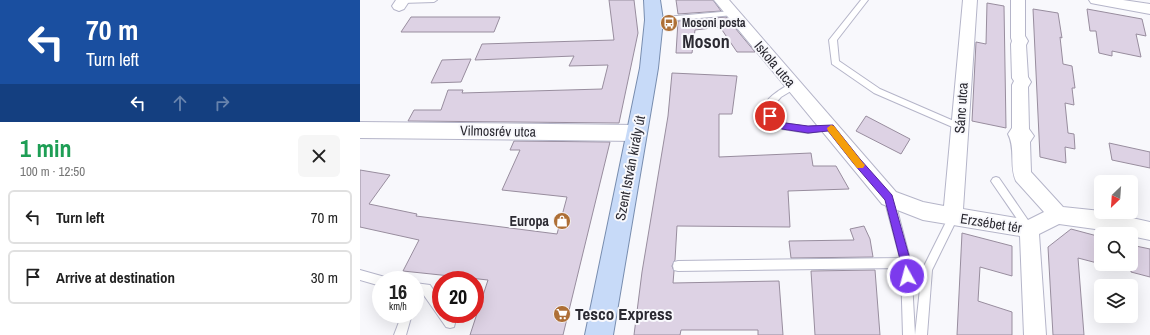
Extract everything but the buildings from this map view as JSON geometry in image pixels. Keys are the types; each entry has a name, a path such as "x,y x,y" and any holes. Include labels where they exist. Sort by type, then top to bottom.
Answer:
{"main road":[{"name":"Szent István király út","path":"599,335 649,68 654,20 652,0"},
{"name":"Vilmosrév utca","path":"360,130 637,133"}],"street":[{"name":"Iskola utca","path":"721,0 793,86 830,127"},
{"name":"Sánc utca","path":"952,217 970,0"},
{"path":"1018,0 1022,175 1058,215"},
{"path":"1096,0 1150,9"},
{"name":"Erzsébet tér","path":"830,127 889,198 923,211 1029,229"},
{"path":"1035,335 1029,229 1058,215 1101,220 1150,231"}],"lane":[{"path":"401,2 434,0"},
{"path":"865,0 833,40 836,62 877,91 960,127"},
{"path":"654,20 732,13"},
{"path":"793,86 778,95 769,105 770,116 782,126 808,130 830,127"},
{"path":"996,182 1029,229"},
{"name":"Erzsébet tér","path":"889,198 906,263 909,335"},
{"name":"Erzsébet tér","path":"921,332 926,270 952,217"},
{"path":"678,266 906,263"},
{"path":"360,275 372,278"},
{"path":"424,289 426,289 432,297"},
{"path":"400,335 404,323"}],"slow traffic":[{"path":"831,128 860,165"}],"place":[{"name":"Mosoni posta","path":"669,23"},
{"name":"Europa","path":"562,221"},
{"name":"Tesco Express","path":"562,314"}],"district":[{"name":"Moson","path":"706,42"}],"route":[{"path":"770,116 782,126 808,130 830,127 889,198 906,263 907,276"}]}
